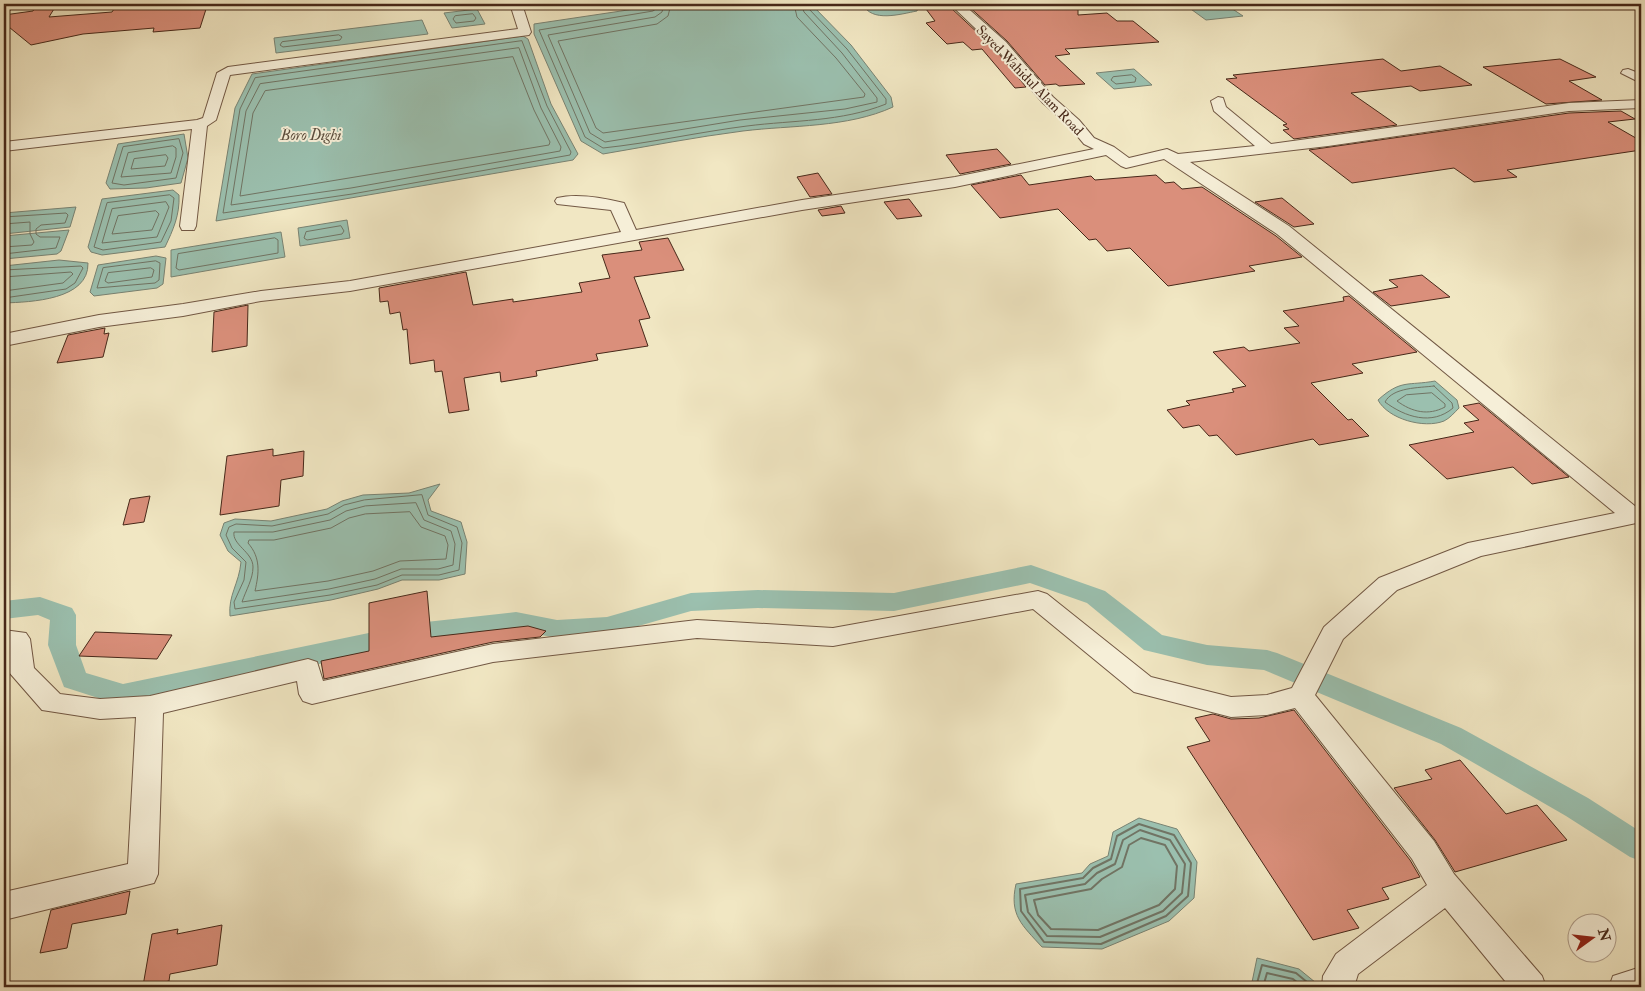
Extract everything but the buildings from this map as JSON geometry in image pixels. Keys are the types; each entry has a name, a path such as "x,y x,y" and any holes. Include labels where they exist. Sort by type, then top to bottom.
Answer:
{"street":[{"path":"4,9 6,4"},
{"path":"4,147 200,124 209,120 224,73 228,71 526,32 516,4"},
{"name":"Sayed Wahidul Alam Road","path":"956,4 1001,45 1048,100 1074,123 1089,141 1109,150 1126,163 1168,154 1175,159 1268,149 1569,107 1641,104"},
{"path":"1628,73 1641,79"},
{"path":"1218,101 1219,108 1268,149"},
{"path":"188,226 200,124"},
{"path":"4,340 99,320 183,310 261,296 350,286 802,206 955,182 1109,150"},
{"path":"1175,159 1283,230 1638,520"},
{"path":"564,201 592,202 618,206 632,237"},
{"path":"4,639 17,639 21,671 52,702 100,709 150,706 308,669 312,694 494,653 697,629 834,637 1038,600 1143,685 1231,707 1266,705 1301,696 1332,633 1388,584 1476,549 1638,520"},
{"path":"1301,696 1424,850 1443,883 1530,987"},
{"path":"4,906 143,874 150,706"},
{"path":"1338,987 1339,976 1347,964 1440,893 1443,883"},
{"path":"1625,987 1641,982"}],"water":[{"path":"668,4 811,4 851,45 891,97 893,107 857,119 819,125 743,131 603,154 581,141 534,34 534,24"},
{"path":"863,4 912,4 918,8 917,11 887,16 873,14"},
{"path":"1225,4 1243,16 1206,20 1188,7"},
{"path":"477,9 485,24 452,28 444,13"},
{"path":"422,20 428,34 276,53 274,38"},
{"name":"Boro Dighi","path":"523,36 528,39 551,104 578,154 573,160 216,221 235,108 252,74"},
{"path":"1134,69 1152,85 1114,89 1096,73"},
{"path":"184,134 188,158 181,183 146,188 110,189 106,183 118,144"},
{"path":"173,190 179,195 178,209 165,247 102,255 91,252 88,247 102,199"},
{"path":"76,207 70,227 4,234 4,213"},
{"path":"347,220 350,238 300,246 298,228"},
{"path":"69,230 61,251 57,254 4,259 4,236"},
{"path":"281,232 285,257 171,277 171,250"},
{"path":"156,256 166,258 163,284 157,288 94,296 90,292 98,265"},
{"path":"59,260 88,263 86,275 79,285 69,292 43,300 4,303 4,266"},
{"path":"1435,381 1457,400 1459,408 1444,421 1427,424 1407,421 1383,407 1378,400 1386,393 1405,384"},
{"path":"440,484 428,500 431,511 461,522 467,542 465,574 439,580 402,580 378,589 331,600 230,616 232,595 241,562 228,551 220,535 224,523 235,519 271,521 327,509 342,501 363,495 409,493"},
{"path":"1139,818 1177,829 1197,862 1194,898 1169,921 1102,949 1042,947 1023,926 1016,912 1014,895 1016,884 1082,873 1090,864 1108,856 1113,832"},
{"path":"1257,958 1299,969 1321,987 1251,987"}],"waterway":[{"path":"4,610 40,606 63,615 62,645 74,680 123,695 417,633 516,621 557,629 607,626 691,602 758,599 894,602 1031,574 1096,597 1154,643 1207,655 1267,660 1451,736 1577,807 1641,848"}]}
